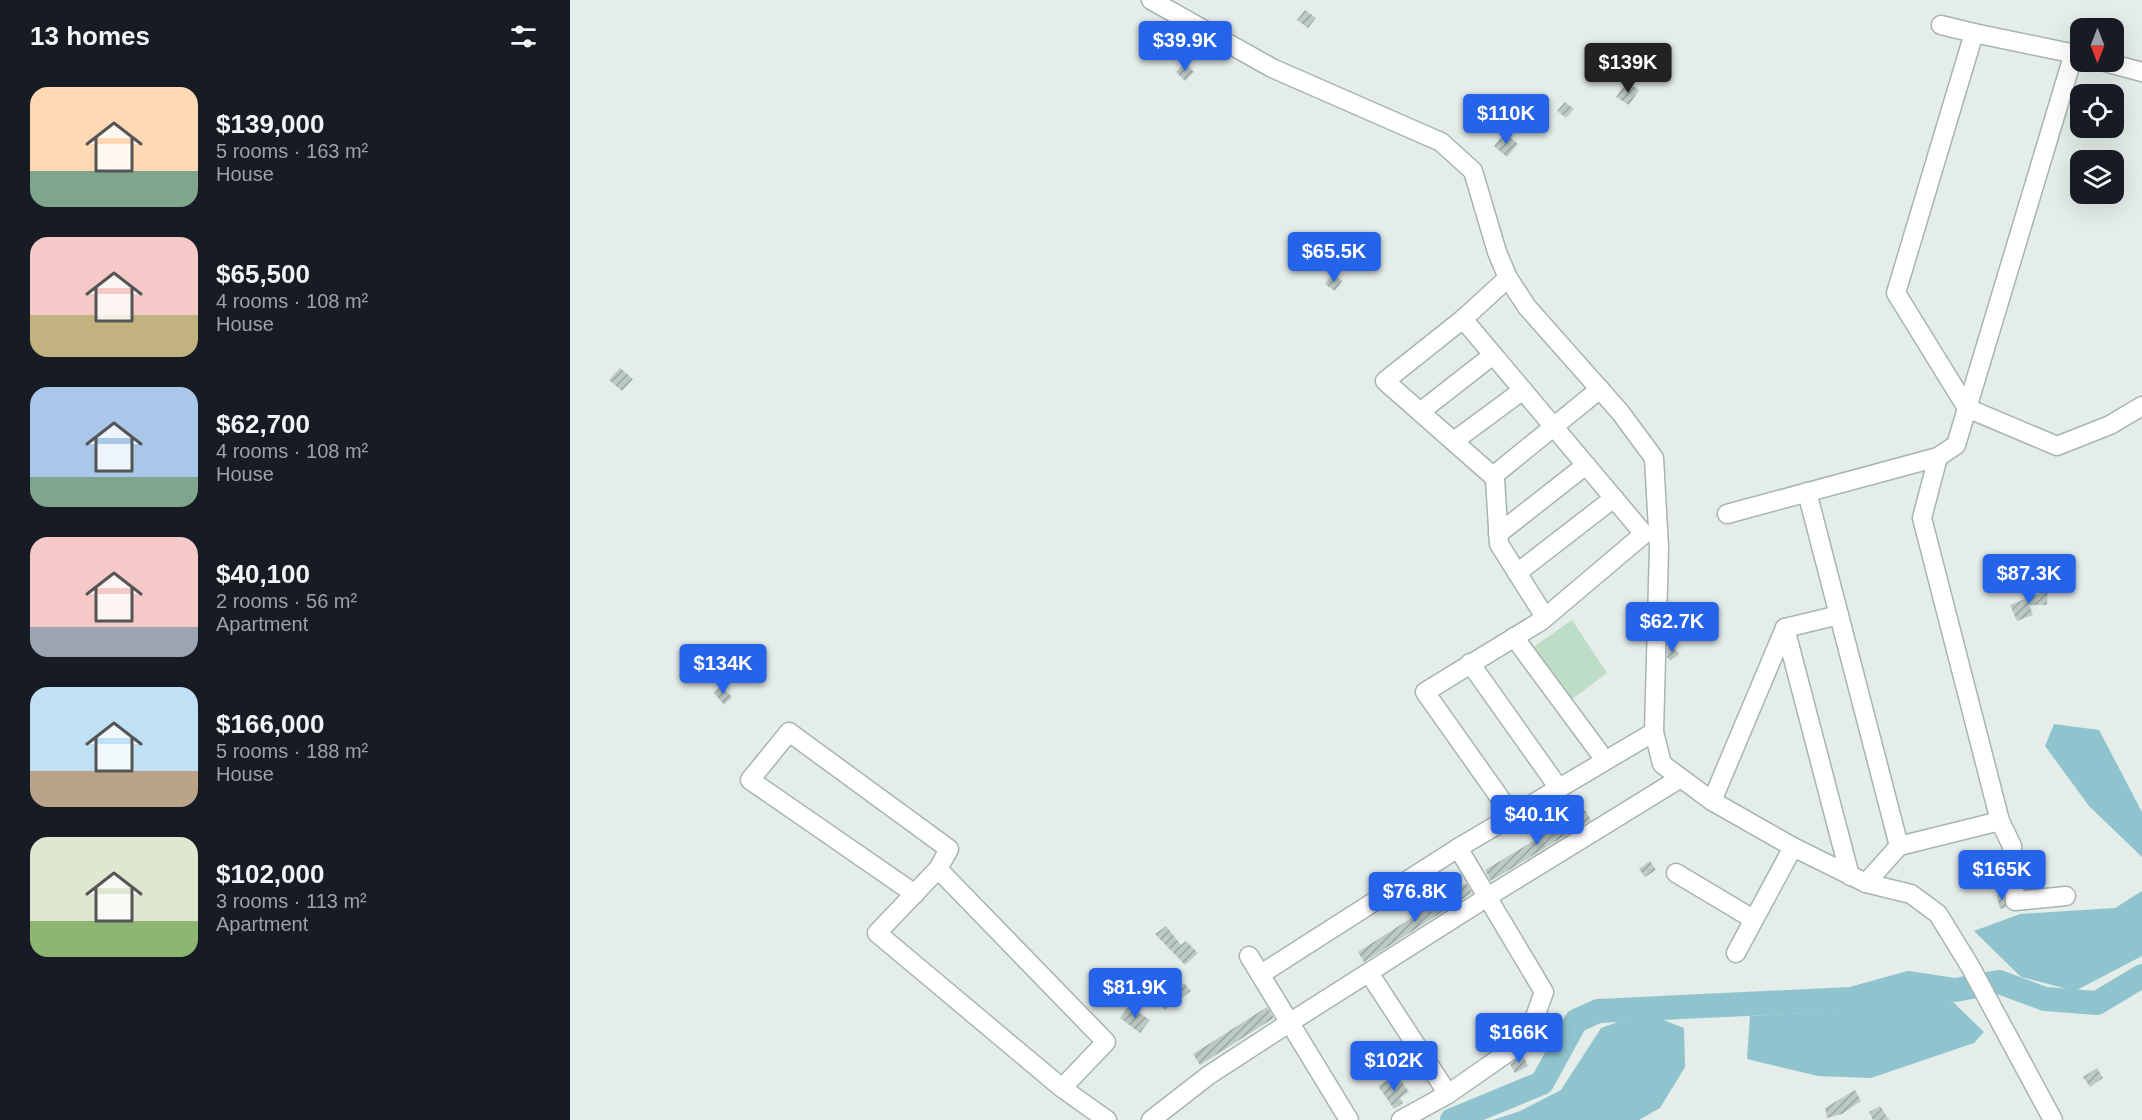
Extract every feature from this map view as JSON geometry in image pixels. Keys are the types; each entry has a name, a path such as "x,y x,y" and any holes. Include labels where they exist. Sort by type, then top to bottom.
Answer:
{"street":[{"path":"1151,0 1272,68 1441,142 1473,171 1497,252 1508,278 1527,307 1600,389 1654,458 1658,493 1659,547 1654,732 1662,764 1679,779 1712,801 1793,847 1858,879 1911,894 1938,914 1976,978 2053,1120"},
{"path":"1941,25 2070,53"},
{"path":"1974,33 1896,293 1967,408 2057,446 2110,425 2142,406"},
{"path":"2124,67 2142,72"},
{"path":"1727,514 1938,457 1956,445 2071,72"},
{"path":"1508,278 1463,319 1385,381 1495,478 1498,544 1545,617"},
{"path":"1463,319 1644,534 1545,617 1425,692 1512,815"},
{"path":"1420,412 1493,355"},
{"path":"1493,476 1600,389"},
{"path":"1454,441 1523,390"},
{"path":"1938,457 1922,518 2000,821 2012,846 2015,901 2066,896"},
{"path":"1498,534 1586,465"},
{"path":"1807,492 1899,846"},
{"path":"1517,573 1614,498"},
{"path":"1785,628 1839,615"},
{"path":"1712,801 1785,628"},
{"path":"1785,628 1858,879"},
{"path":"1514,637 1599,752"},
{"path":"1470,663 1558,787"},
{"path":"915,894 750,780 789,732 949,849 938,869 915,894 877,933 1096,1117"},
{"path":"1261,974 1458,848 1654,732"},
{"path":"1151,1120 1209,1075 1489,896 1679,779"},
{"path":"1858,879 1899,846 2000,821"},
{"path":"1736,953 1793,847"},
{"path":"1401,1120 1448,1094 1527,1039 1544,992 1489,896 1458,848"},
{"path":"938,869 1106,1042 1062,1088"},
{"path":"1676,873 1753,919"},
{"path":"1249,956 1349,1120"},
{"path":"1369,973 1448,1094"}],"green space":[{"path":"1572,620 1607,673 1568,702 1532,648"}],"water":[{"path":"2054,724 2099,730 2142,812 2142,857 2089,806 2045,746"},
{"path":"2142,891 2142,956 2075,991 2021,977 1974,931 2020,914 2115,908"},
{"path":"1915,992 1953,1002 1984,1032 1974,1043 1871,1078 1818,1076 1747,1059 1750,1016 1841,1011"},
{"path":"1661,1019 1684,1028 1685,1067 1660,1108 1639,1120 1493,1120 1520,1111 1561,1090 1601,1028 1618,1022"}],"building":[{"path":"1305,10 1316,18 1308,28 1297,20"},
{"path":"1185,63 1194,72 1185,81 1176,72"},
{"path":"1627,82 1639,90 1629,105 1616,97"},
{"path":"1565,102 1574,109 1566,118 1557,111"},
{"path":"1505,133 1518,144 1507,157 1494,146"},
{"path":"1333,274 1342,281 1335,291 1325,284"},
{"path":"620,368 633,379 622,391 609,380"},
{"path":"2048,590 2047,605 2029,605 2033,615 2017,621 2010,605"},
{"path":"1672,645 1679,654 1670,661 1667,657 1668,648"},
{"path":"721,686 732,697 724,705 714,693"},
{"path":"1585,810 1591,820 1491,881 1485,870"},
{"path":"1650,861 1656,870 1645,877 1639,869"},
{"path":"1466,883 1472,893 1364,962 1358,952"},
{"path":"2003,893 2006,907 2000,909 1997,895"},
{"path":"1166,926 1181,945 1186,941 1198,953 1185,965 1155,934"},
{"path":"1138,981 1146,996 1134,1003 1126,988"},
{"path":"1184,983 1191,991 1165,1010 1159,1002"},
{"path":"1129,1006 1150,1020 1140,1033 1120,1018"},
{"path":"1267,1007 1274,1018 1200,1065 1193,1054"},
{"path":"1523,1055 1528,1066 1515,1073 1510,1064"},
{"path":"2097,1068 2103,1078 2090,1087 2083,1077"},
{"path":"1392,1077 1395,1082 1400,1079 1409,1092 1400,1098 1403,1103 1394,1109 1378,1086"},
{"path":"1855,1090 1861,1101 1842,1114 1827,1118 1825,1108"},
{"path":"1880,1106 1889,1120 1873,1120 1869,1112"}],"waterway":[{"path":"1452,1120 1542,1083 1576,1021 1598,1011 1851,999 1909,983 1955,990 1999,982 2045,999 2097,1003 2142,976"}]}
